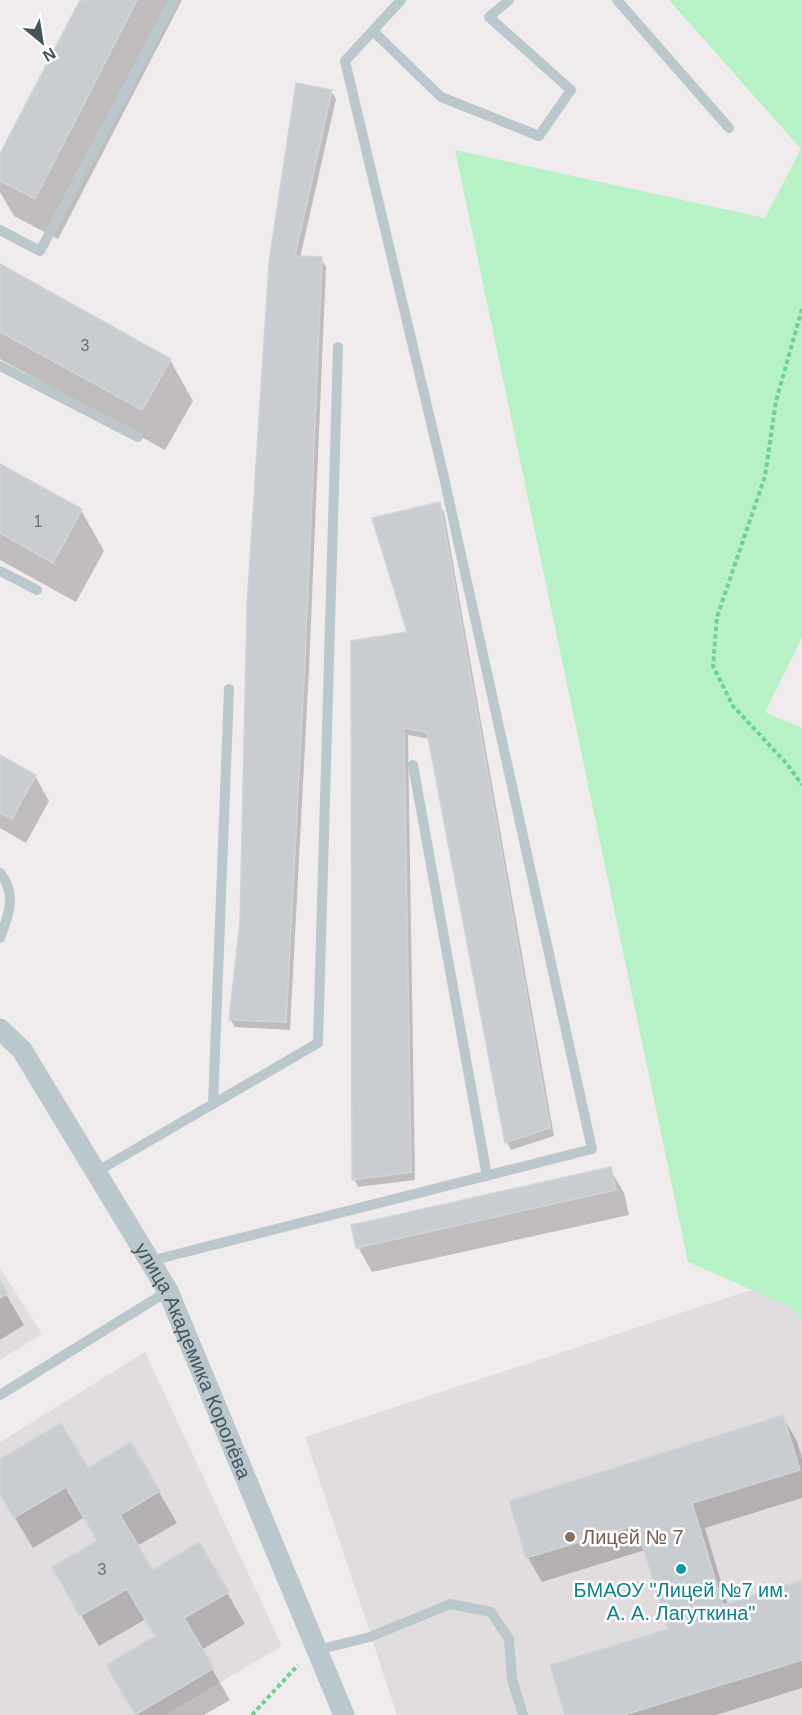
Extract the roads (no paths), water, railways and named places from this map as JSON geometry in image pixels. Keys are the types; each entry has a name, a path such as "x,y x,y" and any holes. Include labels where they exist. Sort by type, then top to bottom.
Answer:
{"street":[{"name":"улица Академика Королёва","path":"0,1029 22,1050 168,1291 310,1655 344,1715"}],"lane":[{"path":"0,230 40,250 174,0"},
{"path":"150,1261 592,1149 443,473 345,62 401,0"},
{"path":"373,31 441,97 539,136 571,90 489,17 509,0"},
{"path":"617,0 729,128"},
{"path":"96,1172 318,1043 338,348"},
{"path":"0,366 138,437"},
{"path":"0,571 37,590"},
{"path":"213,1104 229,689"},
{"path":"413,765 487,1176"},
{"path":"0,873 9,884 11,912 0,938"},
{"path":"0,1395 168,1291"},
{"path":"310,1655 370,1637 450,1604 490,1612 509,1639 512,1679 523,1715"}],"place":[{"name":"Лицей № 7","path":"570,1537"},
{"name":"БМАОУ \"Лицей №7 им. А. А. Лагуткина\"","path":"681,1569"}]}
